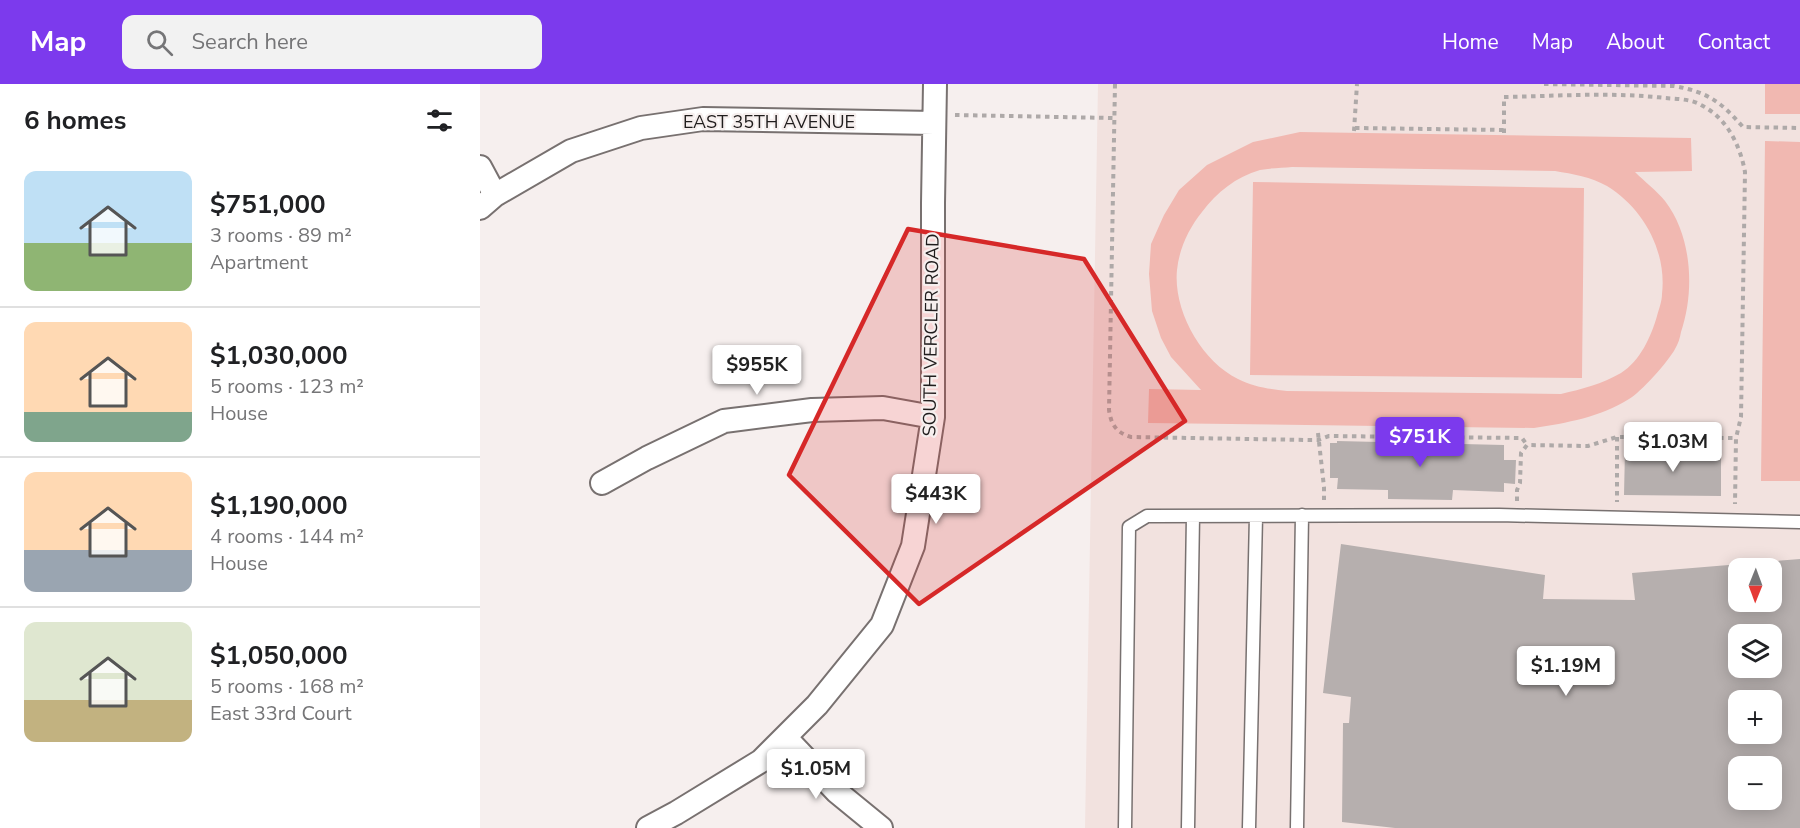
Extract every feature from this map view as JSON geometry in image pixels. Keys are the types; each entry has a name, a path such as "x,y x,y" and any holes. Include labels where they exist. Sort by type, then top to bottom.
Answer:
{"street":[{"name":"SOUTH VERCLER ROAD","path":"648,828 761,761 817,705 882,625 913,546 933,417 935,84"},
{"name":"EAST 35TH AVENUE","path":"488,202 571,151 641,128 703,119 934,119"},
{"path":"480,167 488,202"},
{"path":"602,483 647,458 724,421 812,410 883,408 933,417"},
{"path":"785,737 837,792 881,828"}],"lane":[{"path":"1297,828 1302,515"},
{"path":"1125,828 1129,527 1147,516 1499,515 1800,522"},
{"path":"1188,828 1193,516"},
{"path":"1249,828 1256,516"}],"path":[{"path":"1115,84 1109,410 1110,420 1115,429 1131,437 1318,440 1329,436 1522,438 1527,445"},
{"path":"1357,84 1354,130 1504,131 1504,97 1650,96 1681,99 1701,105 1718,117 1733,135 1741,152 1744,172 1742,417 1736,438 1735,520"},
{"path":"1544,84 1674,86 1709,96 1723,106 1743,127 1800,128"},
{"path":"934,119 1113,118"},
{"path":"1318,433 1324,487 1323,515"},
{"path":"1527,445 1588,446 1617,436 1736,438"},
{"path":"1617,436 1617,517"},
{"path":"1517,490 1520,483 1521,453 1527,445"}],"highlighted area":[{"path":"908,229 1084,259 1185,421 919,604 789,475"}],"shaded area":[{"path":"1098,84 1800,84 1800,828 1085,828"},
{"path":"1765,84 1800,84 1800,114 1765,114"},
{"path":"1300,132 1691,138 1692,171 1635,172 1665,201 1681,230 1686,247 1688,299 1677,345 1672,355 1654,376 1629,399 1595,415 1534,428 1148,423 1149,389 1201,390 1171,357 1161,338 1152,311 1149,274 1151,244 1164,215 1179,190 1207,165 1253,142","holes":["1292,167 1555,171 1595,180 1620,195 1642,219 1650,232 1661,262 1662,299 1648,340 1628,368 1599,383 1561,394 1287,391 1268,388 1244,382 1212,360 1192,333 1185,317 1177,285 1177,270 1185,239 1197,218 1214,198 1235,181 1251,173 1264,169"]},
{"path":"1765,141 1800,142 1800,481 1761,481"},
{"path":"1253,182 1584,188 1582,378 1250,375"}],"building":[{"path":"1337,441 1504,445 1504,460 1516,460 1515,484 1504,483 1504,492 1453,490 1452,500 1388,499 1388,490 1337,489 1338,478 1330,478 1330,443 1337,443"},
{"path":"1625,450 1721,451 1721,496 1624,495"},
{"path":"1341,544 1545,575 1543,599 1635,600 1632,573 1728,565 1728,612 1782,612 1782,560 1800,559 1800,828 1395,828 1342,822 1343,723 1349,723 1351,697 1323,693"}]}
